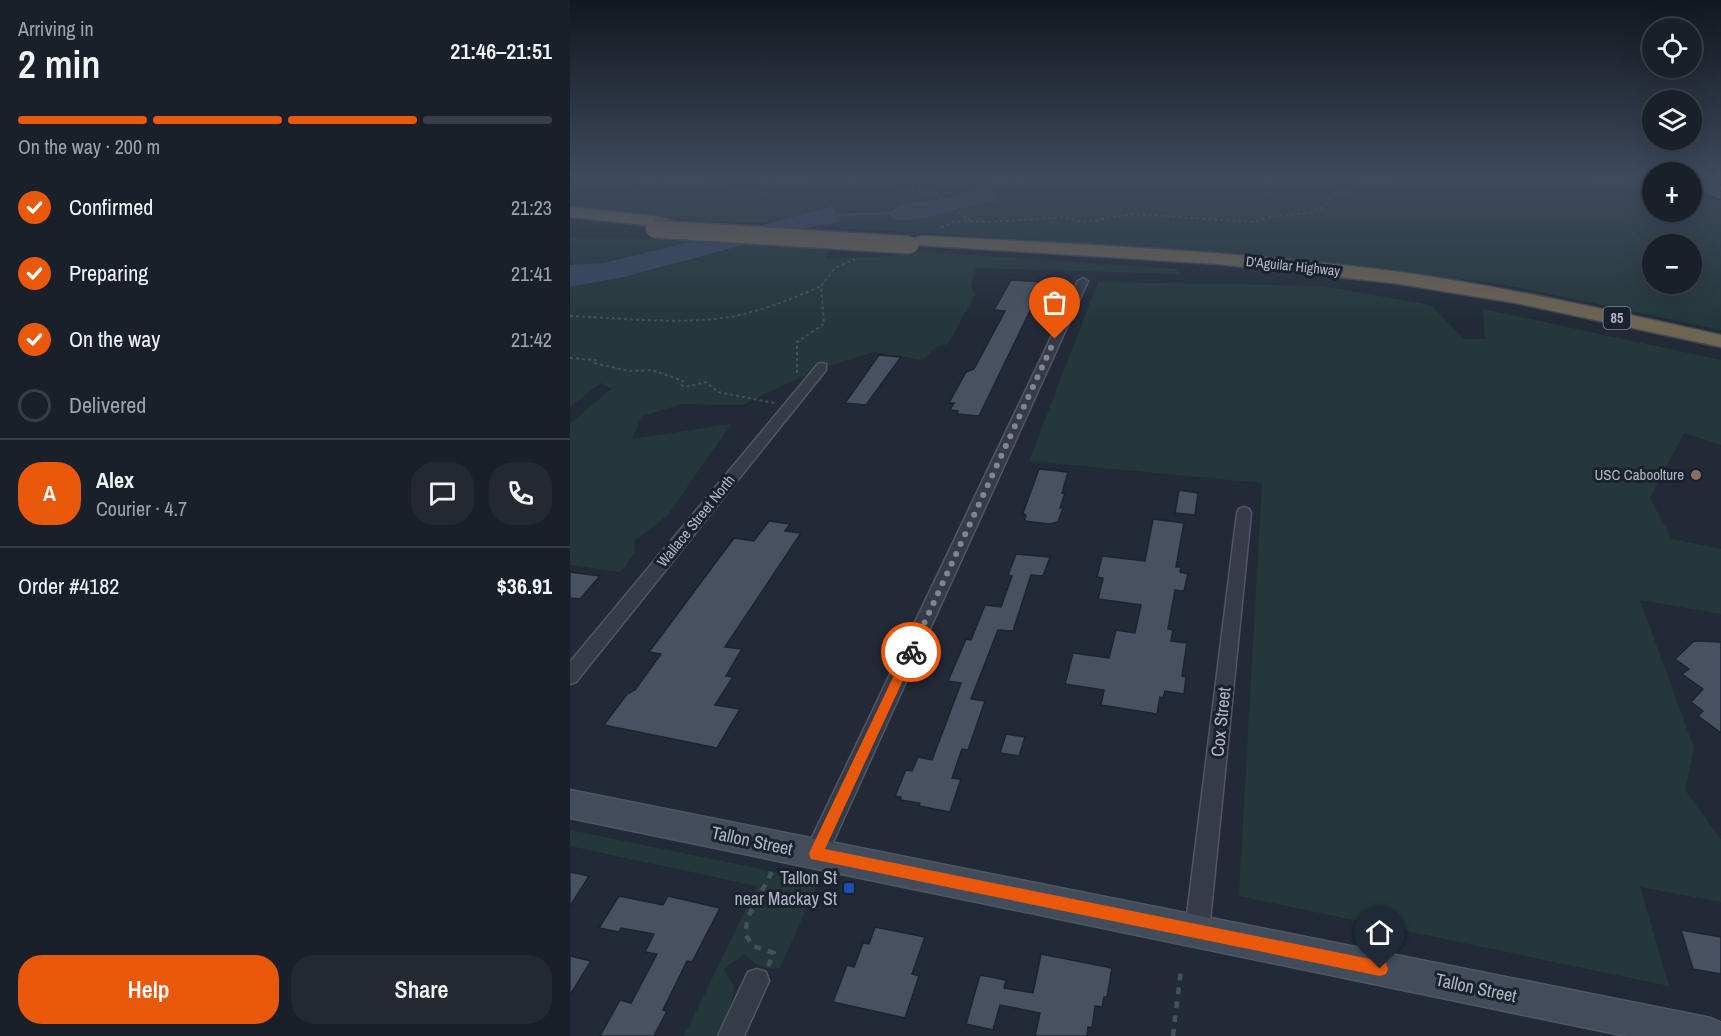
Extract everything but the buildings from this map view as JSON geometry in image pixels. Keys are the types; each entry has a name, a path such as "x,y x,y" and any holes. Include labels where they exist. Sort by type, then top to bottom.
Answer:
{"highway":[{"name":"D'Aguilar Highway","path":"651,226 921,239 1267,268 1512,298 1721,341"}],"street":[{"path":"816,854 1083,281"},
{"name":"Wallace Street North","path":"570,676 822,367"},
{"name":"Cox Street","path":"1197,931 1244,513"},
{"name":"Tallon Street","path":"570,804 1197,931 1656,1030 1711,1036"},
{"path":"731,1036 757,981"}],"path":[{"path":"921,239 945,226"},
{"path":"570,316 639,321 693,320 729,316 765,308 821,286 835,268 855,260"},
{"path":"792,379 798,371 797,342 824,324 821,286"},
{"path":"570,358 596,360 594,363 629,371 652,370 683,381 681,385 685,387 705,382 718,392 768,399 774,403"},
{"path":"768,409 780,395"},
{"path":"757,981 766,970 774,953 753,946 745,934 748,917 785,848"},
{"path":"1173,1036 1182,970"}],"green space":[{"path":"820,226 1721,226 1721,330 1496,283 1146,247"},
{"path":"570,237 712,238 603,263 572,265"},
{"path":"757,242 832,245 825,259 892,256 909,251 1176,269 1180,274 976,268 971,285 975,295 948,344 936,347 923,360 874,352 816,370 742,405 682,404 642,416 632,439 731,424 667,516 634,541 635,552 621,572 570,565 570,424 611,389 601,383 570,407 570,287 624,277"},
{"path":"1098,282 1321,286 1431,305 1464,339 1485,339 1483,309 1721,360 1721,445 1684,433 1650,498 1672,539 1721,549 1721,614 1640,600 1694,748 1685,790 1721,840 1721,902 1640,887 1669,986 1239,896 1262,483 1029,461"},
{"path":"570,830 819,881 780,968 760,966 744,954 724,969 734,987 730,1010 717,1036 684,1036 757,886 570,846"}],"water":[{"path":"757,226 814,226 624,277 570,287 570,265 603,263"}],"way so far":[{"path":"911,652 1055,339"}],"place":[{"name":"USC Caboolture","path":"1696,475"},
{"name":"Tallon St near Mackay St","path":"849,888"}],"route":[{"path":"911,652 816,854 1380,969"}]}
